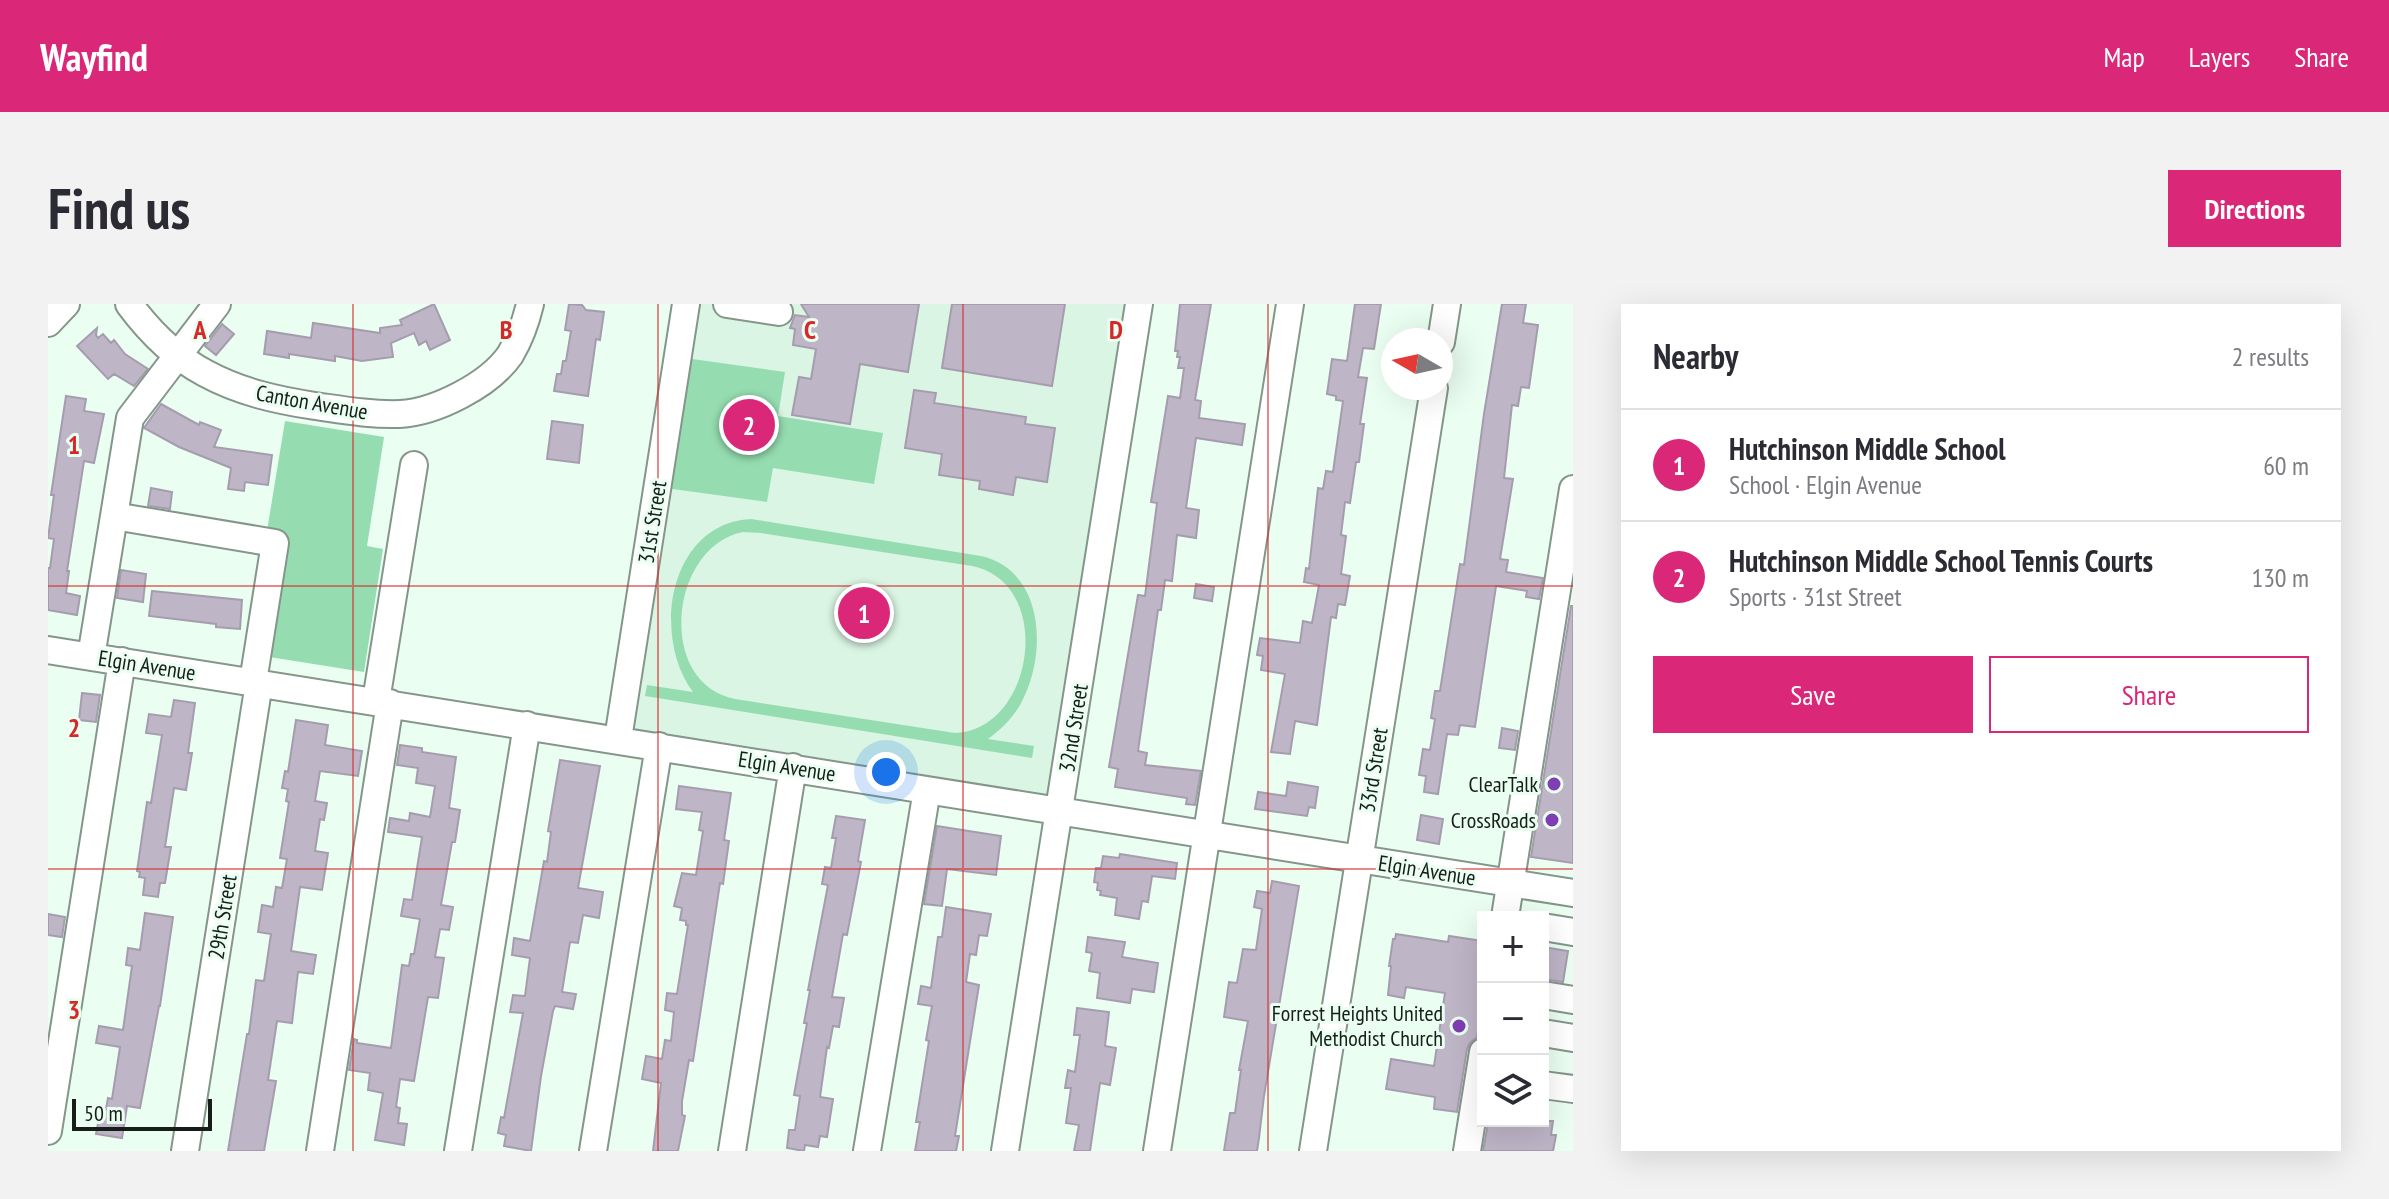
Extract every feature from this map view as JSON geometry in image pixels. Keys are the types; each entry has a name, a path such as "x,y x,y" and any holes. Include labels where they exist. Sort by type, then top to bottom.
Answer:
{"street":[{"path":"48,323 66,304"},
{"name":"Canton Avenue","path":"129,304 154,335 202,371 232,386 259,395 364,413 403,414 436,407 480,382 509,355 530,304"},
{"path":"91,657 130,418 217,304"},
{"name":"31st Street","path":"618,739 686,304"},
{"path":"727,304 779,312"},
{"name":"32nd Street","path":"1005,1151 1139,304"},
{"path":"1157,1151 1290,304"},
{"path":"1443,328 1447,304"},
{"name":"33rd Street","path":"1313,1151 1432,400"},
{"path":"320,1151 414,465"},
{"path":"1506,911 1573,489"},
{"name":"29th Street","path":"114,516 275,543 185,1151"},
{"name":"Elgin Avenue","path":"48,650 1573,893"},
{"path":"48,1131 122,661"},
{"path":"458,1151 527,725"},
{"path":"593,1151 659,746"},
{"path":"732,1151 793,767"},
{"path":"867,1151 927,790"},
{"path":"1549,928 1573,932"},
{"path":"1549,996 1573,1000"},
{"path":"1549,1034 1573,1038"},
{"path":"1549,1086 1573,1089"},
{"path":"1467,1151 1477,1096"}],"shaded area":[{"path":"686,304 1139,304 1059,812 618,739"}],"green space":[{"path":"678,357 785,372 778,416 883,433 874,484 773,468 767,502 658,487"},
{"path":"285,421 384,437 367,546 383,549 364,672 263,656 266,537"},
{"path":"751,519 981,556 1002,564 1017,577 1028,594 1037,635 1036,657 1021,704 1009,721 988,739 1034,746 1032,758 645,696 647,685 693,692 680,669 673,642 671,614 676,586 686,561 701,540 723,525","holes":["743,532 972,566 999,578 1016,599 1024,626 1025,655 1017,684 1003,708 982,726 955,733 735,699 709,688 692,668 683,643 682,615 687,587 700,562 718,543"]}],"building":[{"path":"434,304 450,340 430,350 426,341 419,345 414,333 391,343 393,357 362,361 335,356 335,361 289,354 289,358 264,354 267,331 311,338 313,323 380,333 380,328 402,325 400,320"},
{"path":"569,304 604,312 600,340 596,339 588,396 554,391 557,374 561,374 563,361 566,361 571,331 565,330"},
{"path":"801,304 919,304 908,372 860,364 850,424 792,415 799,377 811,379 816,349 793,345 795,329 790,328 795,315 809,317"},
{"path":"952,304 1065,304 1052,386 942,368"},
{"path":"1180,304 1211,304 1195,400 1201,401 1199,418 1245,424 1242,445 1196,438 1186,508 1199,510 1196,538 1177,535 1172,581 1165,580 1161,610 1158,610 1138,751 1147,753 1145,765 1201,771 1195,805 1186,804 1187,798 1115,787 1118,769 1109,767 1138,595 1145,596 1157,503 1151,502 1168,396 1180,398 1184,368 1178,368 1180,357 1175,351"},
{"path":"1355,304 1381,304 1374,349 1363,348 1358,377 1367,378 1360,424 1364,424 1359,462 1356,462 1350,503 1345,502 1341,535 1346,536 1341,574 1350,576 1345,605 1338,604 1336,618 1331,617 1317,725 1295,721 1290,754 1271,752 1285,674 1261,670 1263,656 1257,655 1260,638 1300,643 1303,621 1312,623 1319,585 1304,582 1306,568 1309,569 1318,488 1323,489 1326,471 1333,472 1343,401 1327,394 1332,359 1347,361"},
{"path":"1502,304 1526,304 1523,323 1538,325 1529,388 1521,387 1518,406 1512,405 1504,478 1513,479 1500,559 1508,560 1506,572 1543,578 1539,599 1526,597 1527,591 1496,586 1475,727 1460,725 1458,735 1447,734 1438,794 1424,792 1426,776 1419,775 1423,749 1430,750 1435,691 1440,691 1460,564 1464,565"},
{"path":"222,324 234,334 216,355 205,346"},
{"path":"97,328 98,338 103,334 111,343 114,340 125,354 148,369 134,386 114,374 108,379 77,346"},
{"path":"914,390 936,393 934,403 1026,417 1025,424 1055,428 1047,482 1016,477 1013,495 979,489 980,481 939,475 942,454 905,448"},
{"path":"66,396 86,399 84,411 104,414 94,463 84,461 67,571 66,593 80,596 77,615 48,610 48,568 54,539 48,538 54,495 51,495"},
{"path":"161,404 199,425 200,422 221,430 214,447 272,455 268,485 245,482 244,491 228,489 231,468 179,447 144,428"},
{"path":"552,421 583,425 579,463 547,459"},
{"path":"151,488 172,492 170,509 148,506"},
{"path":"121,570 146,574 143,602 117,598"},
{"path":"1196,584 1214,587 1212,601 1194,598"},
{"path":"152,591 242,600 240,629 149,616"},
{"path":"1573,606 1573,863 1531,857"},
{"path":"82,693 100,695 96,722 79,720"},
{"path":"174,700 195,703 188,753 192,753 186,790 174,788 165,847 171,847 165,883 160,883 158,897 143,895 145,878 139,877 140,872 137,871 147,802 151,803 162,735 146,733 149,714 171,717"},
{"path":"296,720 328,725 325,745 362,751 358,776 320,771 315,801 327,803 324,820 320,819 315,851 328,853 322,890 300,887 291,951 316,955 313,974 298,972 292,1023 277,1021 268,1080 276,1081 264,1151 228,1151 256,980 264,981 271,934 258,932 262,905 273,907 276,887 282,888 287,859 280,858 289,802 286,801 288,789 282,788 285,771 288,772"},
{"path":"1502,728 1518,731 1515,750 1499,748"},
{"path":"400,745 456,757 449,808 460,810 441,905 453,907 449,930 440,929 435,957 444,958 438,998 428,997 414,1081 400,1079 396,1107 400,1108 398,1123 407,1124 404,1145 375,1140 383,1093 368,1090 370,1073 349,1070 354,1039 357,1043 391,1048 402,965 409,966 411,954 414,954 420,919 401,916 404,899 412,900 422,837 388,832 390,818 409,821 410,813 430,817 435,786 416,783 418,768 397,765"},
{"path":"560,760 600,766 578,888 603,892 599,918 583,915 578,943 570,942 562,992 576,994 573,1009 555,1006 553,1011 531,1151 504,1146 506,1135 498,1133 501,1117 504,1118 523,1013 510,1012 513,995 525,996 530,958 512,955 514,938 530,941 544,861 547,862 551,832 548,831"},
{"path":"1288,782 1318,787 1315,808 1309,807 1307,816 1255,809 1258,792 1286,796"},
{"path":"679,786 731,793 724,840 729,841 693,1061 689,1060 682,1101 682,1115 685,1116 678,1151 653,1151 661,1083 642,1079 646,1056 662,1059 665,1040 671,1041 674,1012 665,1010 667,993 677,994 688,925 680,920 682,908 674,906 682,873 696,875 703,831 699,830 702,812 676,809"},
{"path":"1421,815 1443,819 1439,844 1417,840"},
{"path":"836,816 865,820 858,861 861,862 847,935 843,934 832,997 844,998 839,1027 833,1026 827,1047 820,1097 833,1099 827,1137 820,1136 818,1147 805,1145 804,1151 787,1148 789,1130 795,1130 800,1096 794,1095 807,1023 804,1023 808,990 828,885 822,884 825,867 831,868"},
{"path":"937,826 1001,836 996,875 947,869 942,906 924,904"},
{"path":"1120,854 1177,863 1175,879 1152,876 1148,902 1142,901 1139,919 1115,915 1117,898 1100,895 1098,883 1094,882 1096,868 1101,868 1103,856 1119,858"},
{"path":"1272,881 1299,886 1257,1151 1224,1151 1230,1113 1235,1113 1248,1021 1224,1017 1229,982 1237,983 1243,949 1256,950 1262,909 1254,907 1257,891 1270,893"},
{"path":"946,907 991,914 987,936 979,935 976,955 970,954 966,982 979,985 955,1136 959,1136 956,1151 915,1151 932,1006 918,1004 921,986 931,988 938,937 942,937"},
{"path":"145,913 173,917 140,1108 127,1106 122,1138 96,1134 101,1108 106,1109 108,1098 112,1099 120,1047 96,1043 99,1026 123,1030 132,966 126,965 128,948 140,950"},
{"path":"48,914 65,917 62,937 48,935"},
{"name":"Forrest Heights United Methodist Church","path":"1396,934 1448,942 1449,936 1477,940 1477,1037 1467,1049 1457,1112 1434,1109 1435,1097 1386,1089 1391,1059 1434,1066 1445,993 1406,987 1404,998 1388,995 1389,966"},
{"path":"1088,937 1125,942 1122,957 1158,963 1154,992 1132,989 1130,1003 1097,998 1100,973 1089,971 1092,953 1086,952"},
{"path":"1549,948 1568,951 1563,982 1549,980"},
{"path":"1077,1008 1109,1012 1105,1046 1116,1048 1110,1085 1100,1083 1090,1151 1074,1151 1079,1125 1066,1123 1071,1088 1065,1088 1068,1070 1075,1072 1080,1035 1074,1035"},
{"path":"1549,1121 1553,1121 1551,1135 1556,1135 1553,1151 1483,1151 1487,1127 1549,1127"}],"place":[{"name":"Hutchinson Middle School Tennis Courts","path":"749,425"},
{"name":"Hutchinson Middle School","path":"864,613"},
{"name":"ClearTalk","path":"1554,784"},
{"name":"CrossRoads","path":"1552,820"},
{"name":"Forrest Heights United Methodist Church","path":"1459,1026"}]}
